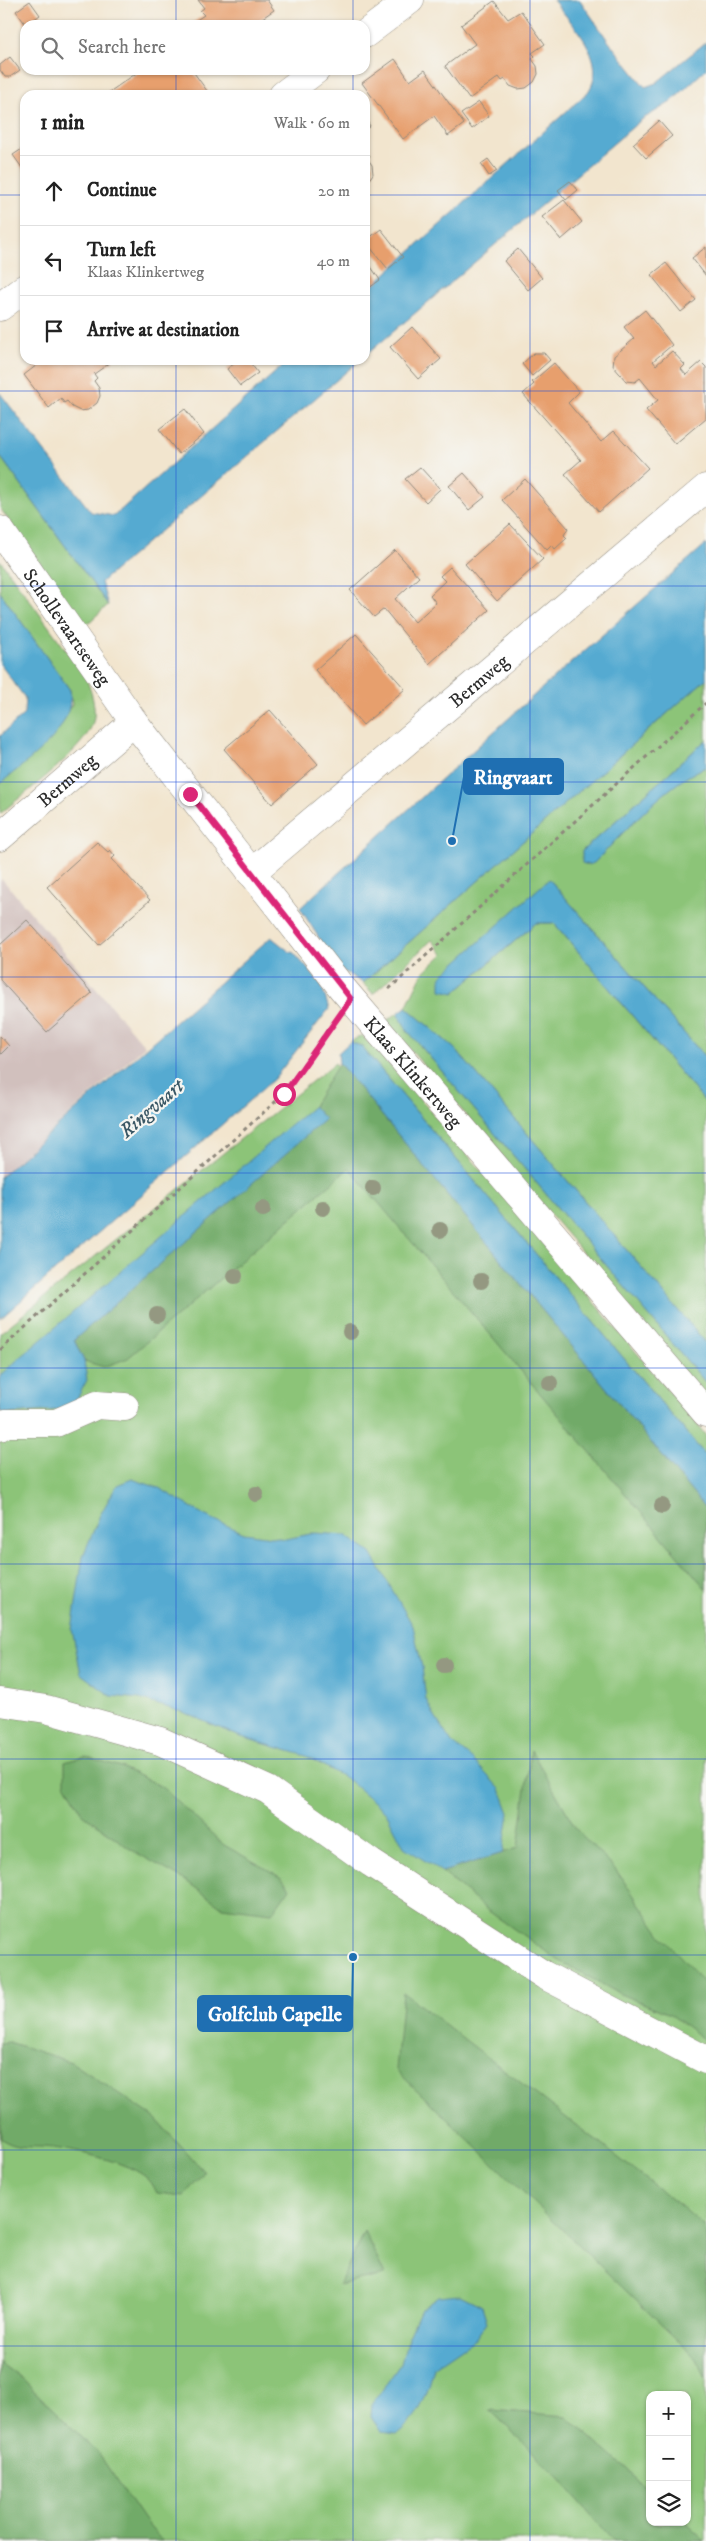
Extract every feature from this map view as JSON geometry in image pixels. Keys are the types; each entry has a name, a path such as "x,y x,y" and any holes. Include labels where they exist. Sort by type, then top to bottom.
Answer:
{"street":[{"path":"370,30 410,0"},
{"path":"290,90 309,75"},
{"path":"0,307 20,292"},
{"name":"Bermweg","path":"251,873 706,488"},
{"name":"Schollevaartseweg","path":"0,530 134,722"},
{"name":"Bermweg","path":"0,837 134,722"},
{"name":"Klaas Klinkertweg","path":"134,722 352,1000 706,1413"},
{"path":"0,1427 5,1423 56,1423 97,1406 125,1407"},
{"path":"0,1702 46,1709 160,1741 268,1790 371,1863 544,1975 706,2060"}],"path":[{"path":"0,1350 284,1094 352,1000 706,703"}],"shaded area":[{"path":"2,879 145,1046 0,1177 0,881"}],"green space":[{"path":"0,456 108,605 85,626 0,508"},
{"path":"0,560 85,676 94,707 94,719 86,736 65,760 0,814 0,784 43,746 72,704 70,690 0,592"},
{"path":"706,679 706,740 582,851 594,863 661,796 691,774 706,767 706,1058 549,879 454,993 536,923 554,923 706,1103 706,1343 455,1049 406,1007 422,974 443,954 432,940 373,994 363,983"},
{"path":"398,1013 407,1030 706,1383 706,1398 386,1021"},
{"path":"362,1035 410,1087 694,1420 706,1436 706,1456 361,1046 350,1042"},
{"path":"335,1063 706,1519 706,2541 0,2541 0,1333"},
{"path":"339,1063 706,1509 706,1589 349,1168 128,1358 104,1367 84,1361 74,1340 324,1119 313,1106"},
{"path":"531,1750 577,1830 616,1870 661,1935 706,1985 706,2041 670,2014 620,1994 558,1960 487,1910 442,1872 518,1848"},
{"path":"85,1756 121,1767 162,1787 224,1845 281,1877 290,1888 272,1913 222,1907 186,1881 130,1849 83,1814 65,1783 65,1762"},
{"path":"403,1992 681,2206 706,2228 706,2379 697,2359 396,2070"},
{"path":"9,2042 71,2062 148,2113 156,2119 204,2172 184,2196 157,2193 150,2181 141,2173 129,2167 67,2150 16,2146 1,2139 0,2043"},
{"path":"364,2231 385,2275 339,2285"},
{"path":"0,2363 23,2380 98,2453 144,2520 162,2541 0,2541"},
{"path":"490,2410 567,2416 646,2487 646,2526 688,2526 705,2541 614,2541 556,2475"}],"water":[{"path":"553,0 580,0 609,42 645,87 656,83 706,42 706,69 671,102 641,120 370,352 370,288 588,92 594,80 594,67 592,55 578,31"},
{"path":"283,365 354,365 101,582 108,605 0,456 0,393 91,512 114,516"},
{"path":"706,544 706,679 363,983 338,968 300,908 542,688"},
{"path":"0,592 70,690 70,705 65,719 57,732 36,754 0,784 0,736 24,714 25,698 0,664"},
{"path":"706,740 706,767 691,774 661,796 594,863 588,865 582,863 582,851"},
{"path":"549,879 706,1058 706,1103 554,923 536,923 454,993 441,990 441,976"},
{"path":"271,937 290,952 293,952 321,984 329,1009 274,1079 0,1319 0,1177"},
{"path":"406,1007 455,1049 706,1343 706,1383 407,1030 398,1013"},
{"path":"350,1042 361,1046 706,1456 706,1509 339,1063 338,1053"},
{"path":"313,1106 325,1119 74,1340 84,1361 87,1380 77,1399 67,1409 0,1415 0,1375"},
{"path":"132,1479 159,1488 206,1516 244,1533 286,1539 315,1533 345,1535 371,1553 413,1626 422,1667 426,1699 435,1717 452,1743 473,1760 500,1789 509,1813 503,1853 442,1872 404,1847 386,1812 347,1779 306,1756 238,1736 185,1713 140,1699 111,1696 81,1674 72,1630 83,1556 100,1515 117,1485"},
{"path":"460,2295 482,2306 487,2322 475,2339 434,2367 422,2405 405,2427 397,2434 381,2432 371,2417 372,2404 401,2363 408,2338 421,2309 438,2297"}],"building":[{"path":"198,0 267,0 274,10 259,20 196,20 204,15 200,11 204,8"},
{"path":"30,1 40,15 33,20 22,20 16,11"},
{"path":"494,1 508,19 521,11 545,44 532,53 535,56 532,59 537,66 538,74 534,82 526,88 518,89 510,86 505,79 502,81 499,77 469,99 445,66 475,44 461,25"},
{"path":"10,57 20,70 10,77 5,77 0,70 0,65"},
{"path":"395,59 410,81 425,70 464,124 448,136 434,116 403,139 370,94 370,90 367,90 362,83"},
{"path":"134,75 196,75 206,90 112,90"},
{"path":"479,102 489,116 472,129 461,114"},
{"path":"659,121 672,136 646,158 633,144"},
{"path":"20,150 20,165 13,155"},
{"path":"488,159 497,171 489,176 481,164"},
{"path":"370,162 372,165 373,174 370,178"},
{"path":"570,181 578,190 566,200 558,190"},
{"path":"564,200 582,222 561,240 542,217"},
{"path":"381,229 403,257 388,269 370,247 370,237"},
{"path":"706,247 706,276 692,258"},
{"path":"518,249 542,278 528,290 504,261"},
{"path":"666,263 696,300 681,312 651,275"},
{"path":"370,265 380,280 370,287"},
{"path":"645,310 672,345 653,361 656,365 672,351 685,365 681,369 686,375 701,362 706,367 706,418 675,444 646,410 658,400 640,378 635,382 626,381 613,366 614,356 634,339 624,327"},
{"path":"412,327 441,359 418,379 390,347"},
{"path":"534,353 544,353 550,360 532,376 522,364"},
{"path":"554,363 579,392 568,403 601,442 614,431 648,468 599,512 565,474 581,460 523,394 534,384 532,382"},
{"path":"37,365 107,365 94,374 97,378 94,381 99,388 100,396 97,403 88,410 80,411 72,407 67,401 64,403 61,398 49,408 24,375"},
{"path":"232,365 252,365 258,373 240,386 227,369"},
{"path":"185,409 204,434 179,454 159,429"},
{"path":"420,467 440,489 426,502 405,479"},
{"path":"464,473 485,497 469,510 449,486"},
{"path":"525,479 568,528 564,535 567,538 555,549 552,545 547,550 502,500"},
{"path":"510,524 543,559 497,601 465,564"},
{"path":"395,550 419,577 395,599 415,622 436,603 430,595 445,581 440,576 450,567 489,610 429,664 384,609 374,617 350,590"},
{"path":"356,634 405,689 363,725 315,670"},
{"path":"270,710 318,764 272,804 224,749"},
{"path":"97,842 108,852 110,850 115,856 112,859 150,900 99,945 47,887"},
{"path":"27,920 92,993 47,1032 0,980 0,945"},
{"path":"0,1036 9,1046 0,1055"}],"place":[{"name":"Ringvaart","path":"452,841"},
{"name":"Golfclub Capelle","path":"353,1957"}],"route":[{"path":"190,794 351,999 284,1094"}]}
